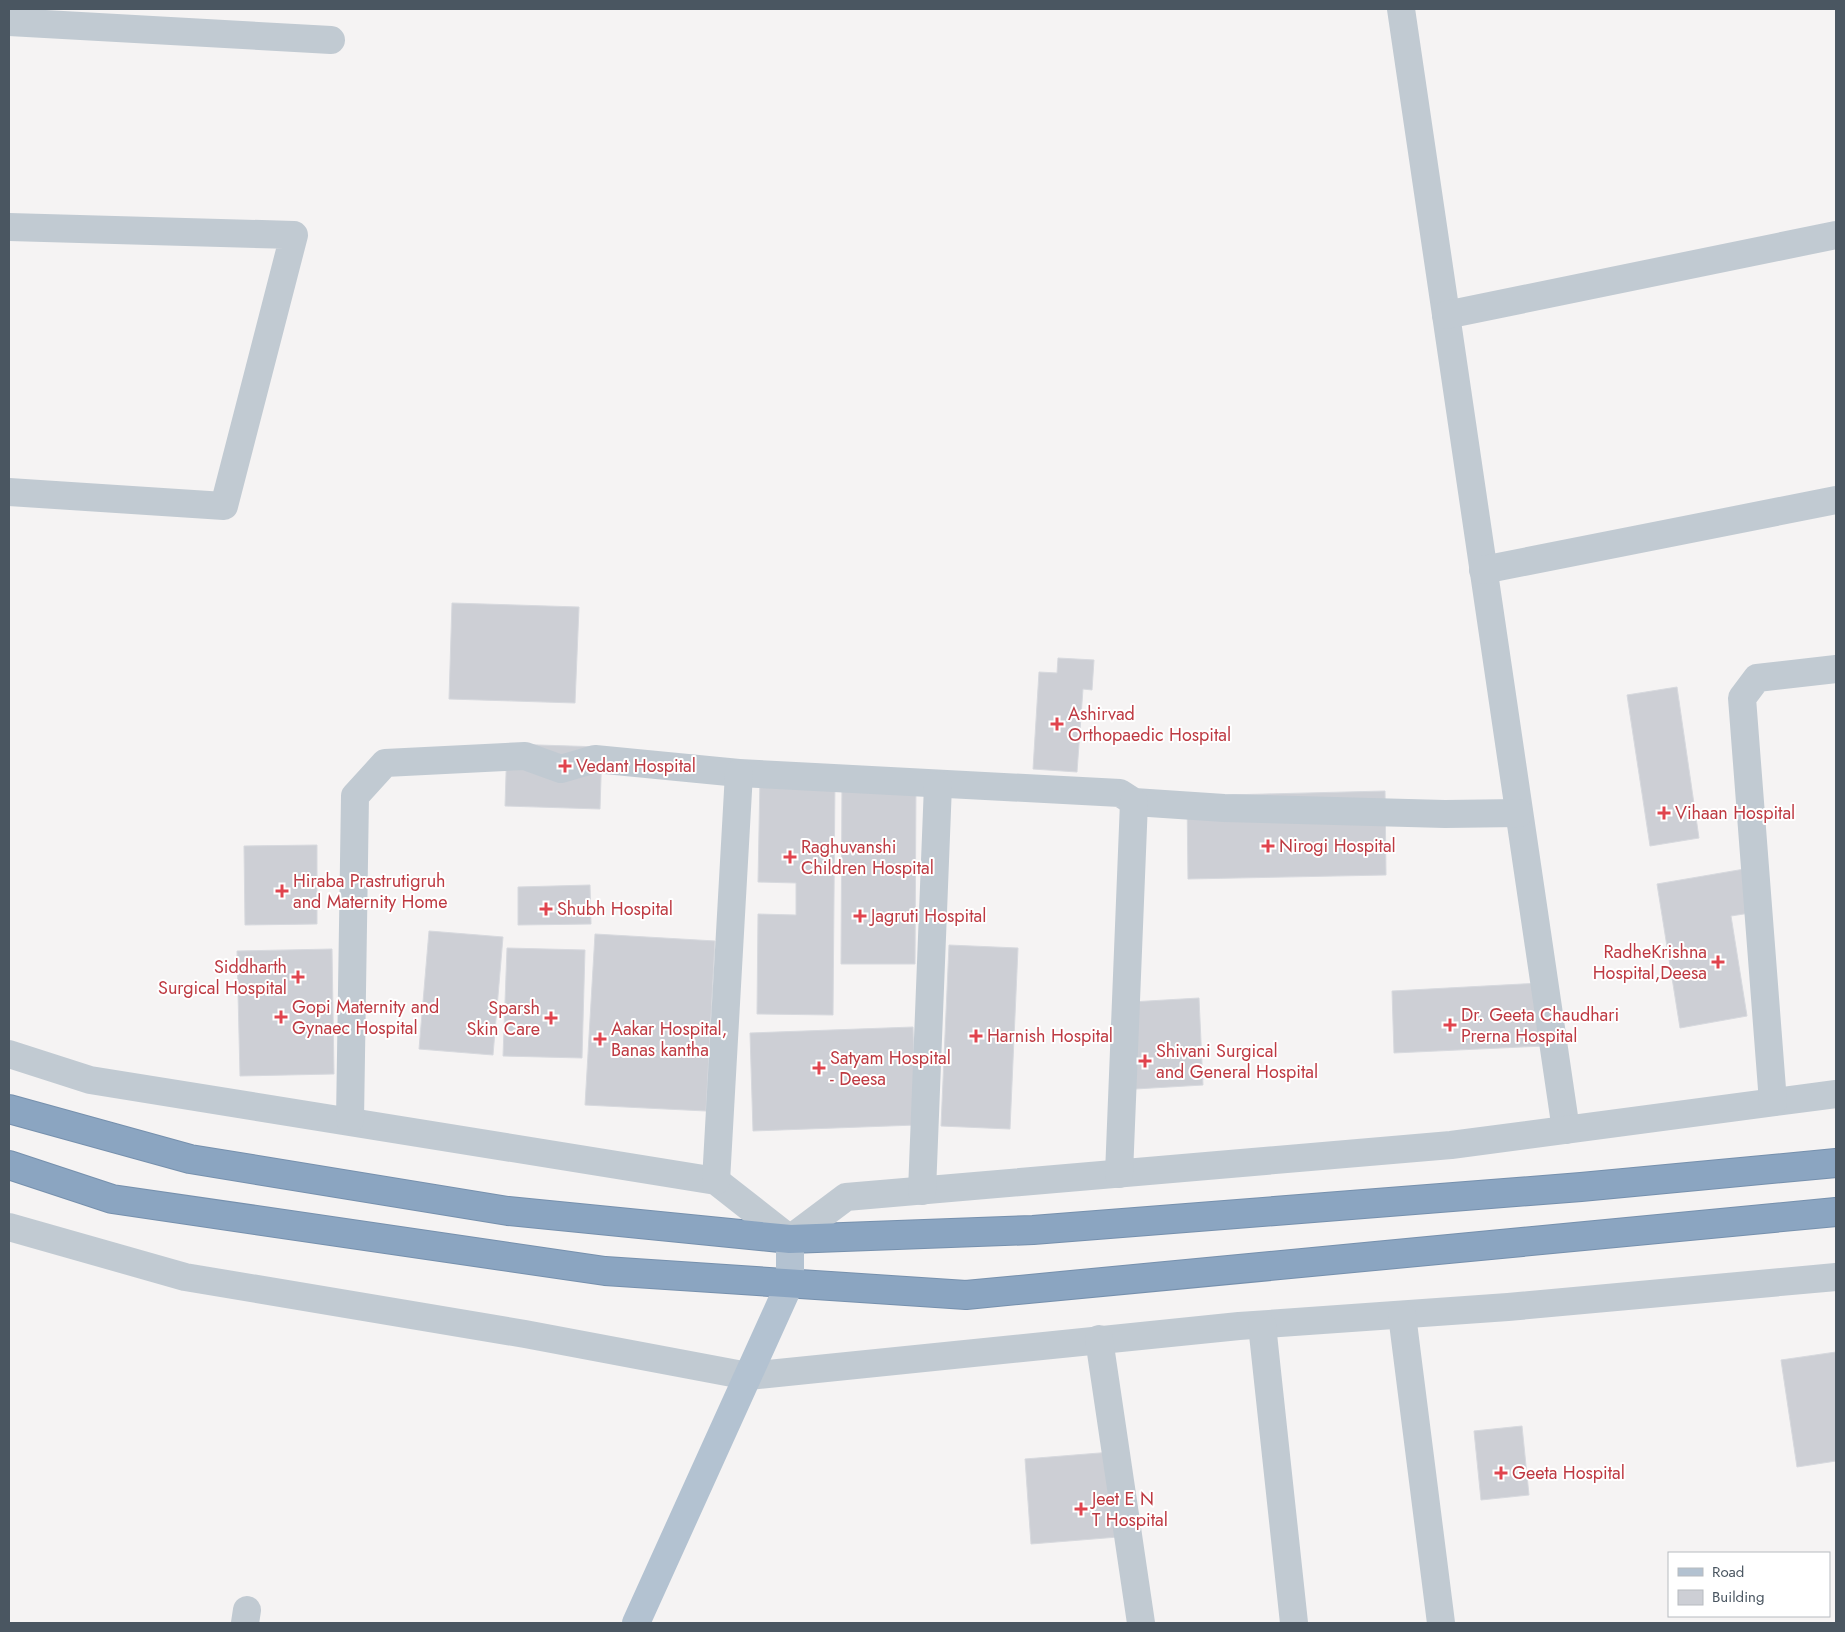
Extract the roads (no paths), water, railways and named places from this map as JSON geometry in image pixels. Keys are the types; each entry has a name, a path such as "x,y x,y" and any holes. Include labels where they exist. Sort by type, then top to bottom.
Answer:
{"highway":[{"path":"9,1109 200,1161 508,1211 790,1239 1033,1230 1581,1187 1836,1163"},
{"path":"9,1165 112,1199 605,1270 966,1295 1836,1212"}],"main road":[{"path":"636,1623 790,1283 790,1239"}],"street":[{"path":"1400,9 1566,1130"},
{"path":"9,22 330,40"},
{"path":"9,227 294,235 224,506 9,492"},
{"path":"1446,315 1836,235"},
{"path":"1483,570 1836,500"},
{"path":"1773,1102 1742,698 1757,678 1836,669"},
{"path":"350,1120 355,796 385,764 525,756 561,769 595,759 739,773 938,785 1120,793 1134,802 1224,808 1445,814 1519,813"},
{"path":"716,1181 739,773"},
{"path":"922,1191 938,785"},
{"path":"1119,1174 1134,802"},
{"path":"9,1054 90,1080 350,1120 716,1181 790,1239 846,1197 1451,1145 1836,1094"},
{"path":"9,1227 185,1277 525,1334 748,1376 1099,1339 1715,1290 1836,1277"},
{"path":"1402,1315 1441,1623"},
{"path":"1262,1325 1294,1623"},
{"path":"1099,1339 1141,1623"}],"place":[{"name":"Ashirvad Orthopaedic Hospital","path":"1057,724"},
{"name":"Vedant Hospital","path":"565,766"},
{"name":"Vihaan Hospital","path":"1664,813"},
{"name":"Nirogi Hospital","path":"1268,846"},
{"name":"Raghuvanshi Children Hospital","path":"790,857"},
{"name":"Hiraba Prastrutigruh and Maternity Home","path":"282,891"},
{"name":"Shubh Hospital","path":"546,909"},
{"name":"Jagruti Hospital","path":"860,916"},
{"name":"RadheKrishna Hospital,Deesa","path":"1718,962"},
{"name":"Siddharth Surgical Hospital","path":"298,977"},
{"name":"Gopi Maternity and Gynaec Hospital","path":"281,1017"},
{"name":"Sparsh Skin Care","path":"551,1018"},
{"name":"Dr. Geeta Chaudhari Prerna Hospital","path":"1450,1025"},
{"name":"Harnish Hospital","path":"976,1036"},
{"name":"Aakar Hospital, Banas kantha","path":"600,1039"},
{"name":"Shivani Surgical and General Hospital","path":"1145,1061"},
{"name":"Satyam Hospital - Deesa","path":"819,1068"},
{"name":"Geeta Hospital","path":"1501,1473"},
{"name":"Jeet E N T Hospital","path":"1081,1509"}]}
